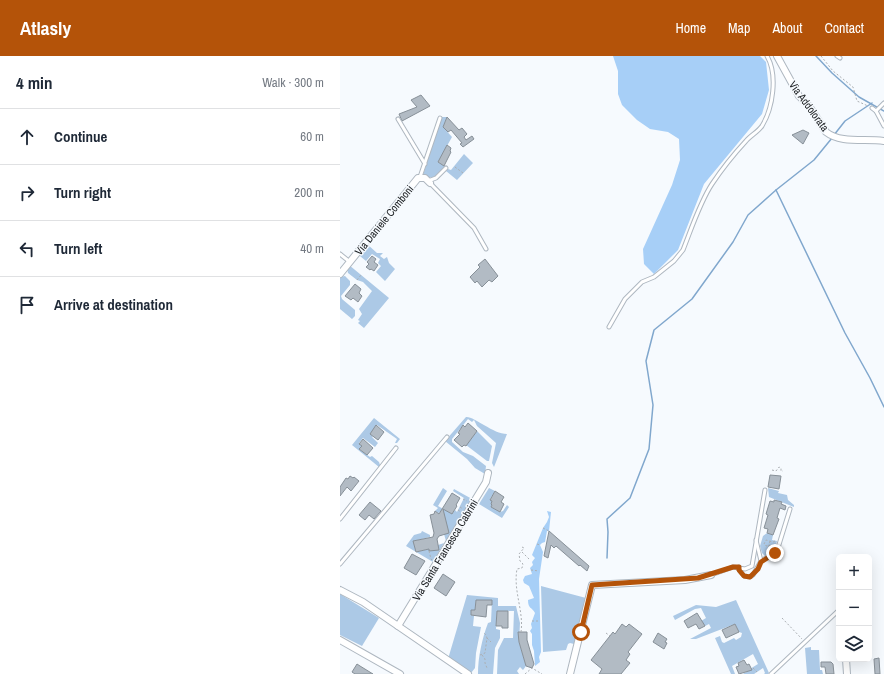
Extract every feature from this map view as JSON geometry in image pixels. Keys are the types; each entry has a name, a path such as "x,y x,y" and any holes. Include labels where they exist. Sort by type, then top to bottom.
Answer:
{"street":[{"name":"Via Addolorata","path":"777,56 788,79 799,96 809,106 826,132 844,139 884,141"},
{"name":"Via Daniele Comboni","path":"340,274 420,177 425,178 429,182"},
{"name":"Via Santa Francesca Cabrini","path":"398,626 486,482 488,473"},
{"path":"570,674 592,585 685,580 711,575"},
{"path":"340,590 363,602 468,674"},
{"path":"340,640 400,674"},
{"path":"846,662 847,674"}],"lane":[{"path":"609,327 625,299 642,282 654,277 683,250 711,185 746,140 761,128 771,104 772,73 767,56"},
{"path":"876,111 884,103"},
{"path":"872,108 876,111 884,126"},
{"path":"420,177 440,118"},
{"path":"398,119 425,164"},
{"path":"446,168 436,178 429,182 474,228 486,249"},
{"path":"340,254 350,262"},
{"path":"340,564 447,437"},
{"path":"340,519 396,448"},
{"path":"711,575 726,568 739,567 745,569 752,566 765,490"},
{"path":"761,562 777,551 790,508"},
{"path":"739,567 739,570 744,576 750,577 758,569 761,562 759,545 756,540"},
{"path":"771,674 836,613"}],"path":[{"path":"821,56 833,71 853,87 857,101 872,108"},
{"path":"455,167 463,173"},
{"path":"357,280 361,275"},
{"path":"772,470 776,471 779,467 781,468 781,471 783,471"},
{"path":"463,499 470,503"},
{"path":"543,528 549,531"},
{"path":"773,547 768,545 766,546 764,544 766,540 773,542 775,541 773,549"},
{"path":"770,541 768,551 771,552"},
{"path":"522,547 524,548 519,554 520,561 523,564 522,568 517,569 515,580 523,621 522,632"},
{"path":"429,551 433,561"},
{"path":"522,552 529,559"},
{"path":"531,570 539,571"},
{"path":"782,618 805,642"},
{"path":"532,621 540,621"},
{"path":"484,633 491,642"},
{"path":"606,633 610,636"},
{"path":"487,638 485,653 480,655 486,659 485,663 487,668"},
{"path":"525,674 532,668 542,674"},
{"path":"753,668 757,672"}],"shaded area":[{"path":"613,56 760,56 766,62 769,90 762,114 704,184 678,250 654,274 644,264 643,249 672,185 680,160 679,139 668,132 650,129 637,120 622,105 618,94 618,71"},
{"path":"442,117 447,117 443,127 452,137 438,162 445,166 432,178 423,175"},
{"path":"464,154 473,163 457,180 446,171 448,169 451,170"},
{"path":"367,244 377,253 383,253 380,256 384,259 387,257 389,263 395,269 385,281 376,272 381,266 378,263 380,259 372,254 366,261 360,256 365,250 363,248"},
{"path":"349,265 389,298 364,328 358,323 360,321 358,320 362,314 359,309 372,291 363,282 357,280 348,273 347,268"},
{"path":"345,276 350,281 350,285 341,296 342,299 355,310 355,316 352,319 340,309 340,277"},
{"path":"466,417 474,419 496,431 507,434 494,467 492,463 496,443 477,426 474,420 472,422 468,419 452,439 452,442 463,452 473,456 486,466 485,474 475,468 467,459 445,441"},
{"path":"374,418 400,439 397,443 395,443 397,439 377,425 370,434 378,443 375,447 363,438 359,443 362,446 359,449 370,457 372,456 379,462 379,467 352,445"},
{"path":"477,431 492,446 489,461 466,445"},
{"path":"443,488 447,491 438,506 452,514 455,510 457,512 464,498 453,491 454,489 472,499 446,541 444,534 449,533 445,518 442,512 438,513 435,511 438,508 433,505"},
{"path":"489,488 495,491 490,499 492,501 491,507 500,512 503,511 507,505 509,507 502,518 479,504"},
{"path":"768,488 779,491 778,493 787,495 788,500 794,505 794,507 769,497"},
{"path":"547,511 551,512 549,531 547,531 545,542 540,545 543,552 539,579 541,652 539,657 540,662 535,666 532,634 530,631 535,613 528,603 528,600 534,598 529,586 524,583 523,580 525,576 532,574 530,568 533,565 532,562 535,558 532,555 549,517"},
{"path":"422,531 430,535 430,537 414,541 416,552 406,546 414,535 421,533"},
{"path":"767,533 773,535 772,540 777,541 774,552 765,556 762,553 760,546 763,536"},
{"path":"444,543 433,562 416,552 429,549 429,551 438,550 438,545"},
{"path":"541,586 586,598 574,644 568,644 566,650 543,652"},
{"path":"340,594 379,618 362,646 340,635"},
{"path":"467,595 498,598 498,606 516,606 520,623 519,642 526,666 523,670 520,667 517,671 519,674 497,674 498,650 504,638 513,638 514,611 497,611 496,629 500,630 500,638 495,648 493,674 478,674 482,642 488,623 491,622 492,600 476,600 475,610 471,610 471,615 474,616 473,626 481,627 475,668 471,673 467,672 448,659"},
{"path":"736,600 769,673 768,674 764,674 763,668 754,674 743,674 758,664 753,654 732,666 735,674 731,674 715,638 720,636 722,642 724,643 734,638 736,640 741,637 742,633 739,632 735,624 696,639 690,639 711,628 709,624 705,626 701,621 706,618 701,608 695,609 675,620 673,616 696,605 716,607"},
{"path":"811,647 811,650 819,650 820,670 822,670 823,674 807,674 805,648"}],"building":[{"path":"421,95 430,106 402,121 399,114 417,107 411,100"},
{"path":"447,117 459,130 462,128 467,134 464,137 466,140 472,136 474,139 463,147 460,144 462,143 451,130 448,132 443,127"},
{"path":"803,130 809,133 803,144 792,135"},
{"path":"447,145 451,148 451,152 444,166 438,162"},
{"path":"372,256 376,259 374,262 378,265 374,271 366,267 369,264 367,262"},
{"path":"485,259 498,276 492,282 489,280 482,287 477,281 475,283 470,277 480,267 478,265"},
{"path":"355,284 361,289 359,293 362,296 358,302 353,298 351,300 345,296"},
{"path":"468,423 477,431 466,446 464,445 462,447 454,440 460,434 458,433 463,425 465,427"},
{"path":"376,425 384,432 378,440 370,434"},
{"path":"363,439 373,448 367,455 359,449 362,446 359,444"},
{"path":"770,475 781,476 779,489 768,487"},
{"path":"350,476 359,481 351,491 347,487 340,496 340,487 346,478 348,479"},
{"path":"495,491 504,497 501,502 504,504 500,512 491,507 492,501 490,500"},
{"path":"452,493 460,498 452,514 443,509 449,533 439,536 437,539 439,550 429,551 429,549 416,552 413,541 433,537 434,533 430,515 434,514 435,511 439,514"},
{"path":"774,500 782,502 781,504 786,506 785,510 780,508 777,518 779,519 773,535 767,533 768,529 764,528 770,501 774,502"},
{"path":"370,502 381,511 374,519 369,515 365,520 359,515"},
{"path":"549,531 589,566 587,571 556,546 554,548 551,545 548,558 544,556"},
{"path":"412,554 425,561 416,575 404,568"},
{"path":"443,574 455,582 446,596 434,588"},
{"path":"476,600 492,600 492,605 487,605 486,617 471,615 471,610 475,610"},
{"path":"497,611 508,611 508,628 496,626"},
{"path":"697,613 705,626 699,629 696,624 688,628 684,621"},
{"path":"622,624 626,627 629,624 642,634 628,652 630,654 626,660 630,663 621,674 599,674 602,669 591,660 613,632 615,634"},
{"path":"735,624 739,632 726,638 722,630"},
{"path":"518,632 527,632 527,640 534,664 532,668 526,666 519,642"},
{"path":"658,633 667,639 664,649 653,642"},
{"path":"879,658 880,674 875,674 874,659"},
{"path":"744,660 747,665 749,664 752,670 739,674 736,667 739,666 738,663"},
{"path":"821,662 831,662 833,664 834,674 826,674 825,667 821,667"},
{"path":"357,664 373,674 355,674 352,672"}],"waterway":[{"path":"816,56 832,73 859,97 884,111"},
{"path":"834,135 845,121 872,103"},
{"path":"607,558 607,519 630,498 649,449 653,405 646,361 654,330 692,299 733,242 748,215 776,190 814,160 832,138"},
{"path":"776,190 845,333 884,407"}],"route":[{"path":"581,632 592,585 685,580 711,575 726,568 733,567 739,567 739,570 744,576 750,577 758,569 761,562 775,553"}]}
